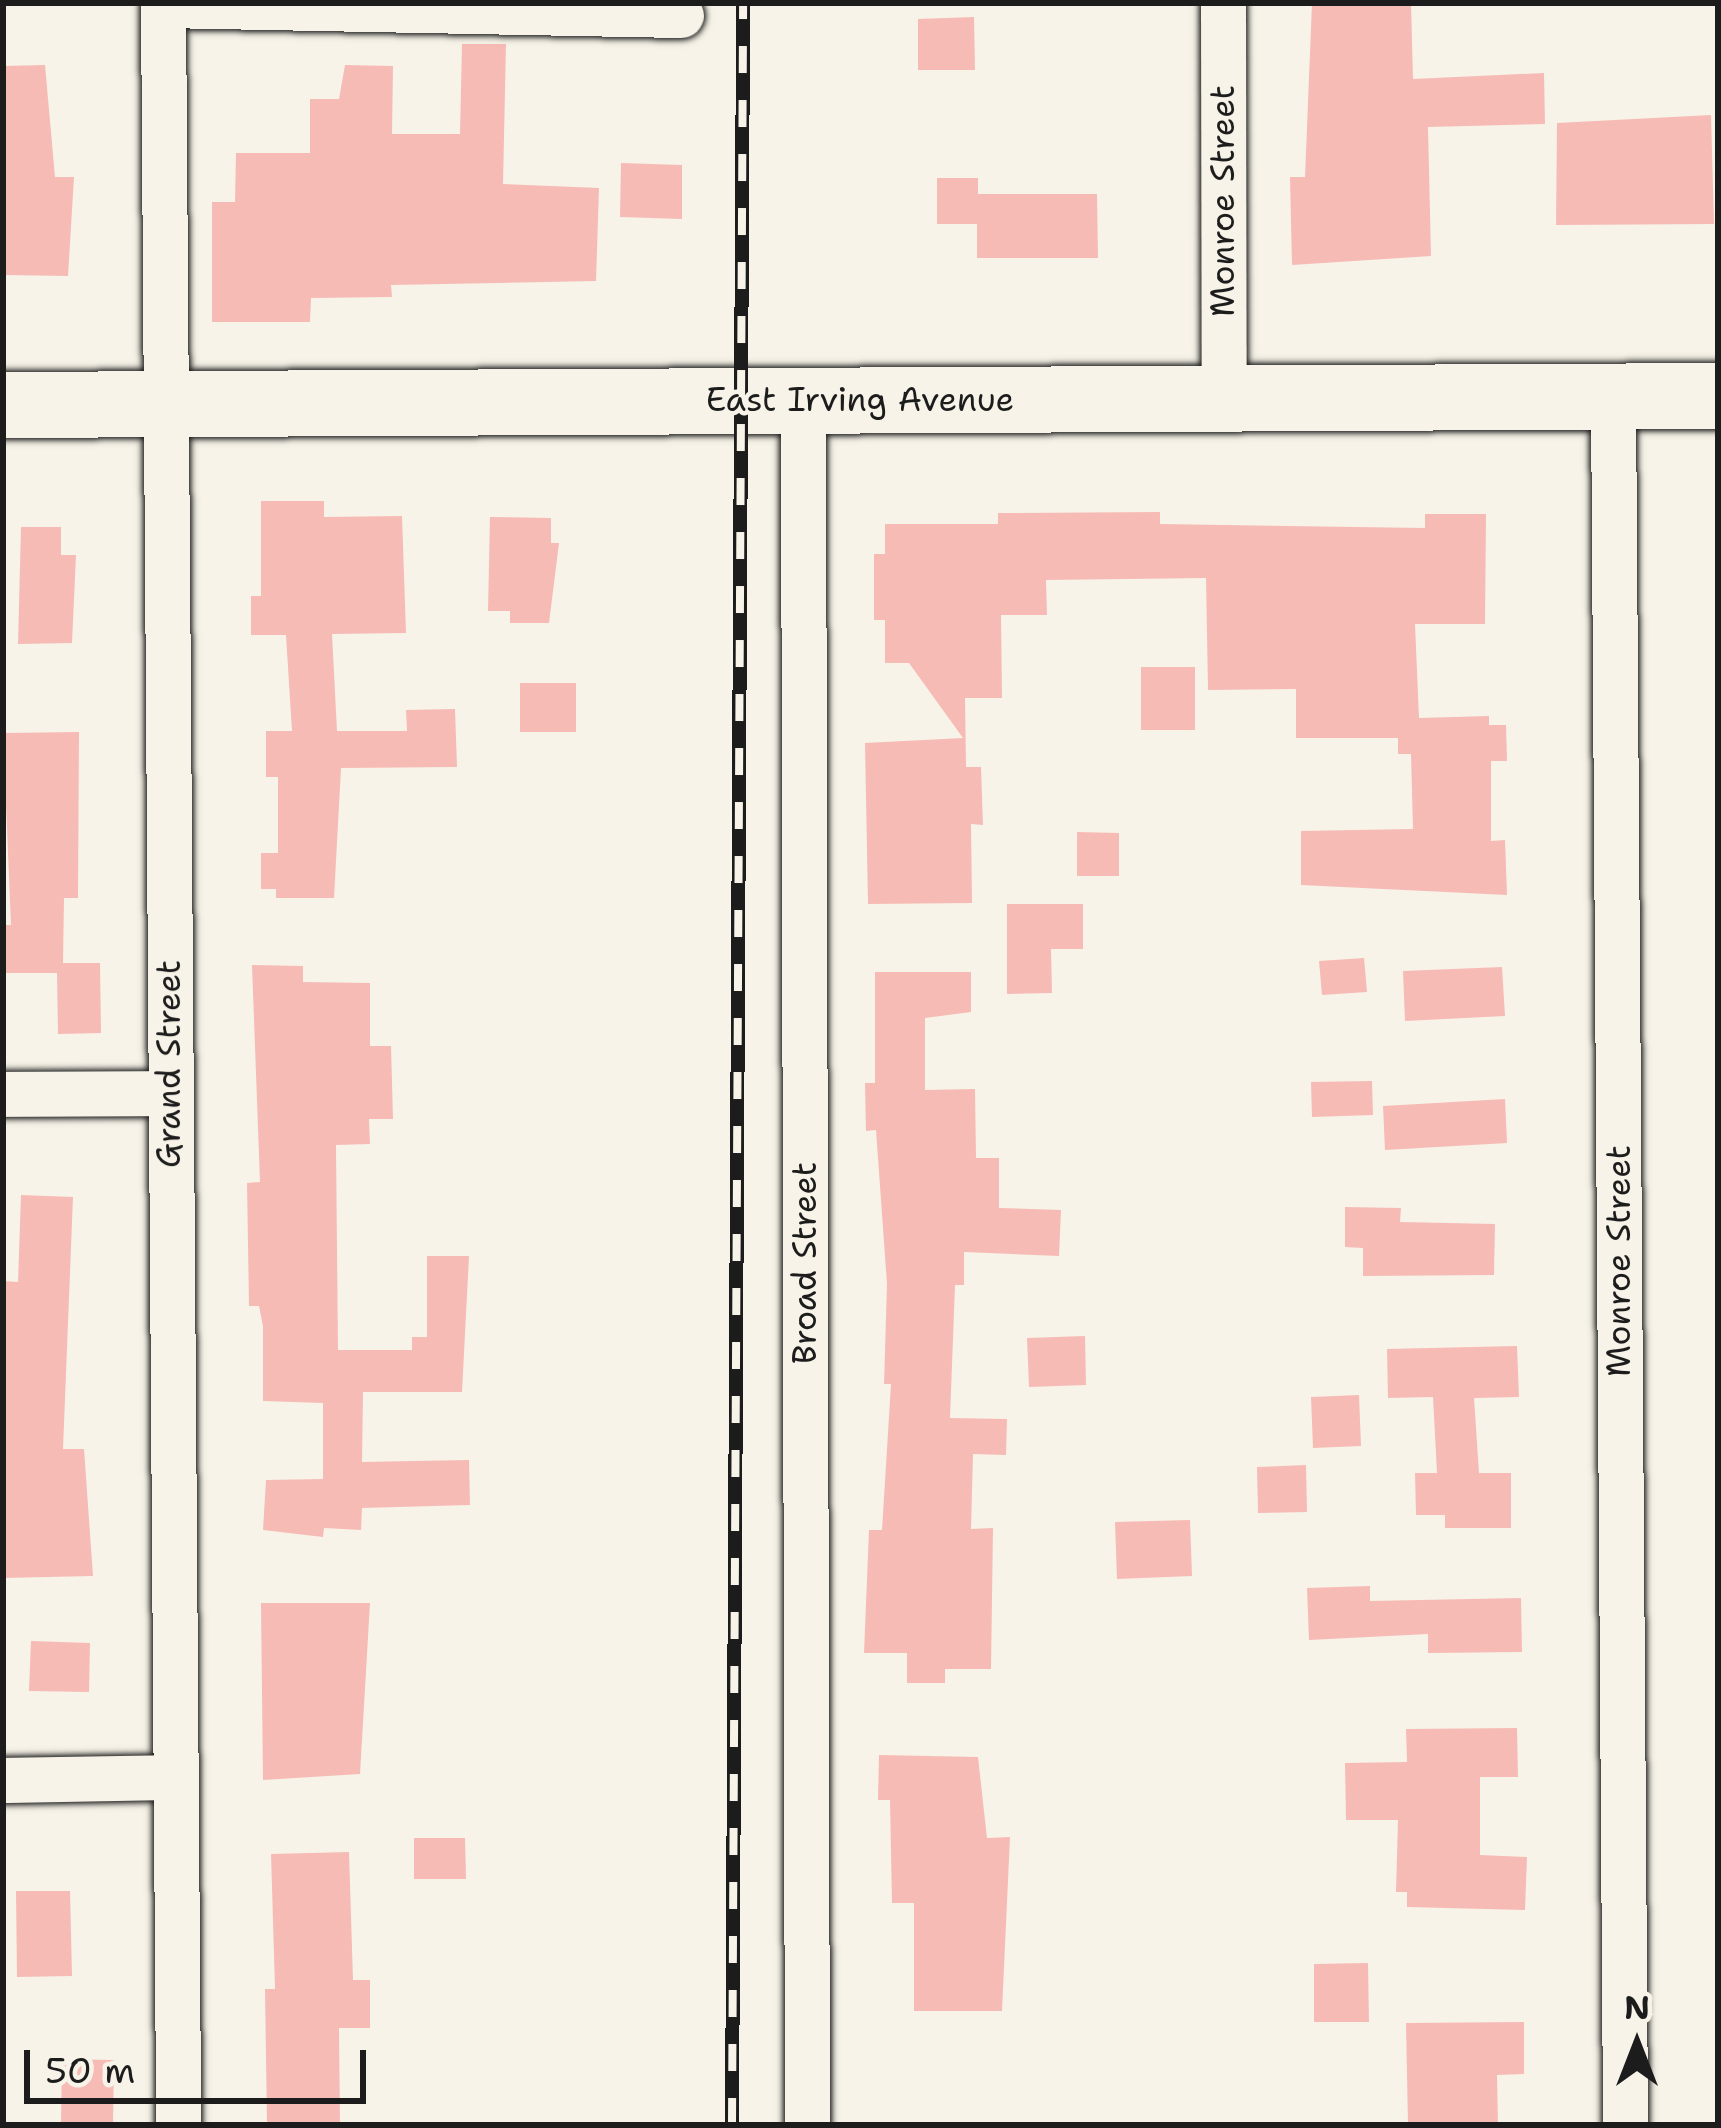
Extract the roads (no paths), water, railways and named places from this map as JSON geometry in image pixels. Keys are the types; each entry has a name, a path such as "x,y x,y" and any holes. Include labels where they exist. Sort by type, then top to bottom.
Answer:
{"street":[{"name":"Monroe Street","path":"1223,3 1224,399"},
{"path":"163,4 681,16"},
{"name":"Grand Street","path":"163,4 171,403 168,1093 178,2125"},
{"name":"East Irving Avenue","path":"3,405 1718,396"},
{"name":"Monroe Street","path":"1613,397 1625,2125"},
{"name":"Broad Street","path":"803,400 807,2125"},
{"path":"3,1094 168,1093"},
{"path":"3,1780 174,1778"}],"railway":[{"path":"732,2125 743,3"}]}
